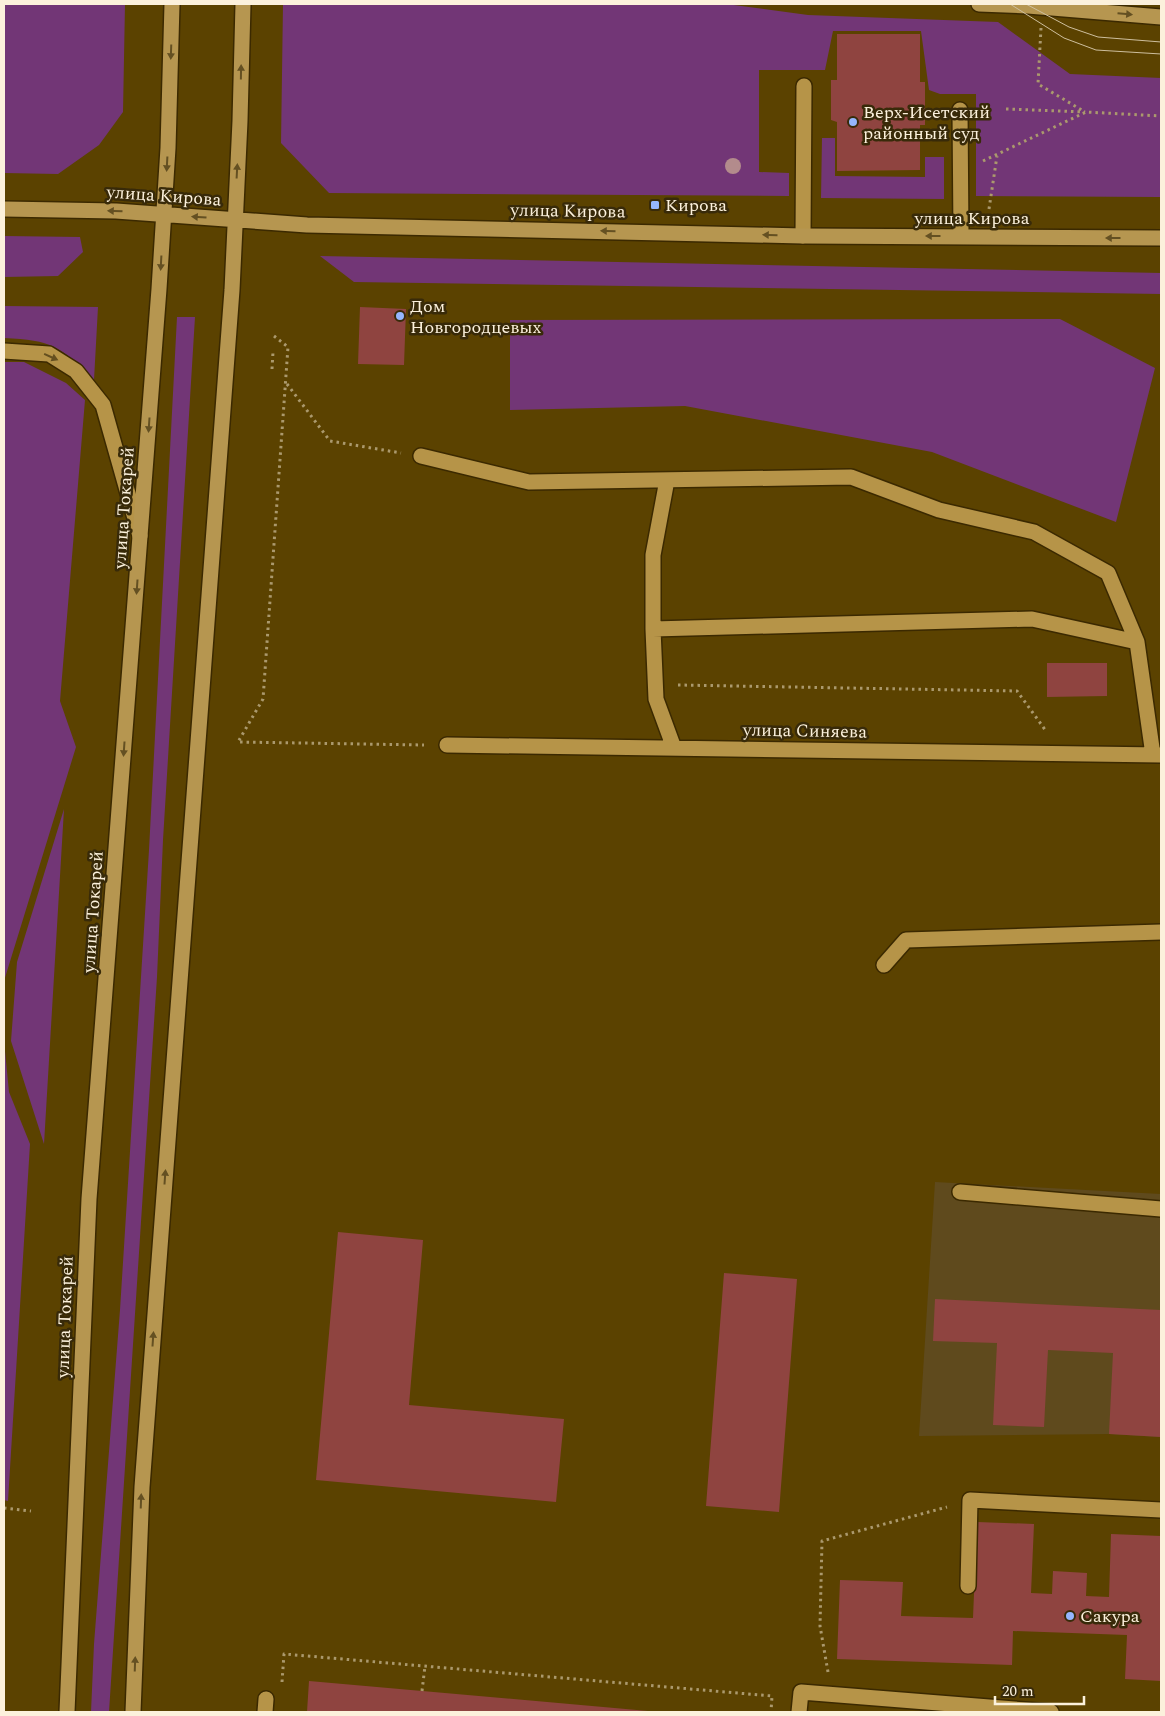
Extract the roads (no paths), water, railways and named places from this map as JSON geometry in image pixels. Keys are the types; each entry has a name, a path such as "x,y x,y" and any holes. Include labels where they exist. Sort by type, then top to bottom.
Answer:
{"main road":[{"name":"улица Токарей","path":"67,1712 89,1200 141,538 164,214 172,4"},
{"path":"133,1712 142,1487 232,290 240,121 242,4"},
{"path":"979,4 1042,6 1161,17"},
{"name":"улица Кирова","path":"4,209 116,211 308,225 803,236 1161,238"}],"street":[{"path":"803,236 804,86"},
{"path":"960,110 961,236"},
{"path":"4,351 49,354 76,371 102,405 141,538"},
{"path":"421,456 529,482 851,477 939,510 1034,532 1108,573 1137,642 1157,755"},
{"path":"667,480 653,555 653,629 656,699 674,748"},
{"path":"653,629 1032,619 1137,642"},
{"name":"улица Синяева","path":"447,745 1157,755"},
{"path":"884,965 906,940 1161,932"},
{"path":"960,1192 1161,1209"},
{"path":"968,1586 970,1500 1161,1510"},
{"path":"799,1712 801,1692 1051,1712"}],"tram line":[{"path":"1010,4 1064,38 1096,50 1161,54"},
{"path":"1026,4 1069,27 1098,37 1161,42"}],"place":[{"name":"Верх-Исетский районный суд","path":"853,122"},
{"name":"Кирова","path":"655,205"},
{"name":"Дом Новгородцевых","path":"400,316"},
{"name":"Сакура","path":"1070,1616"}]}
